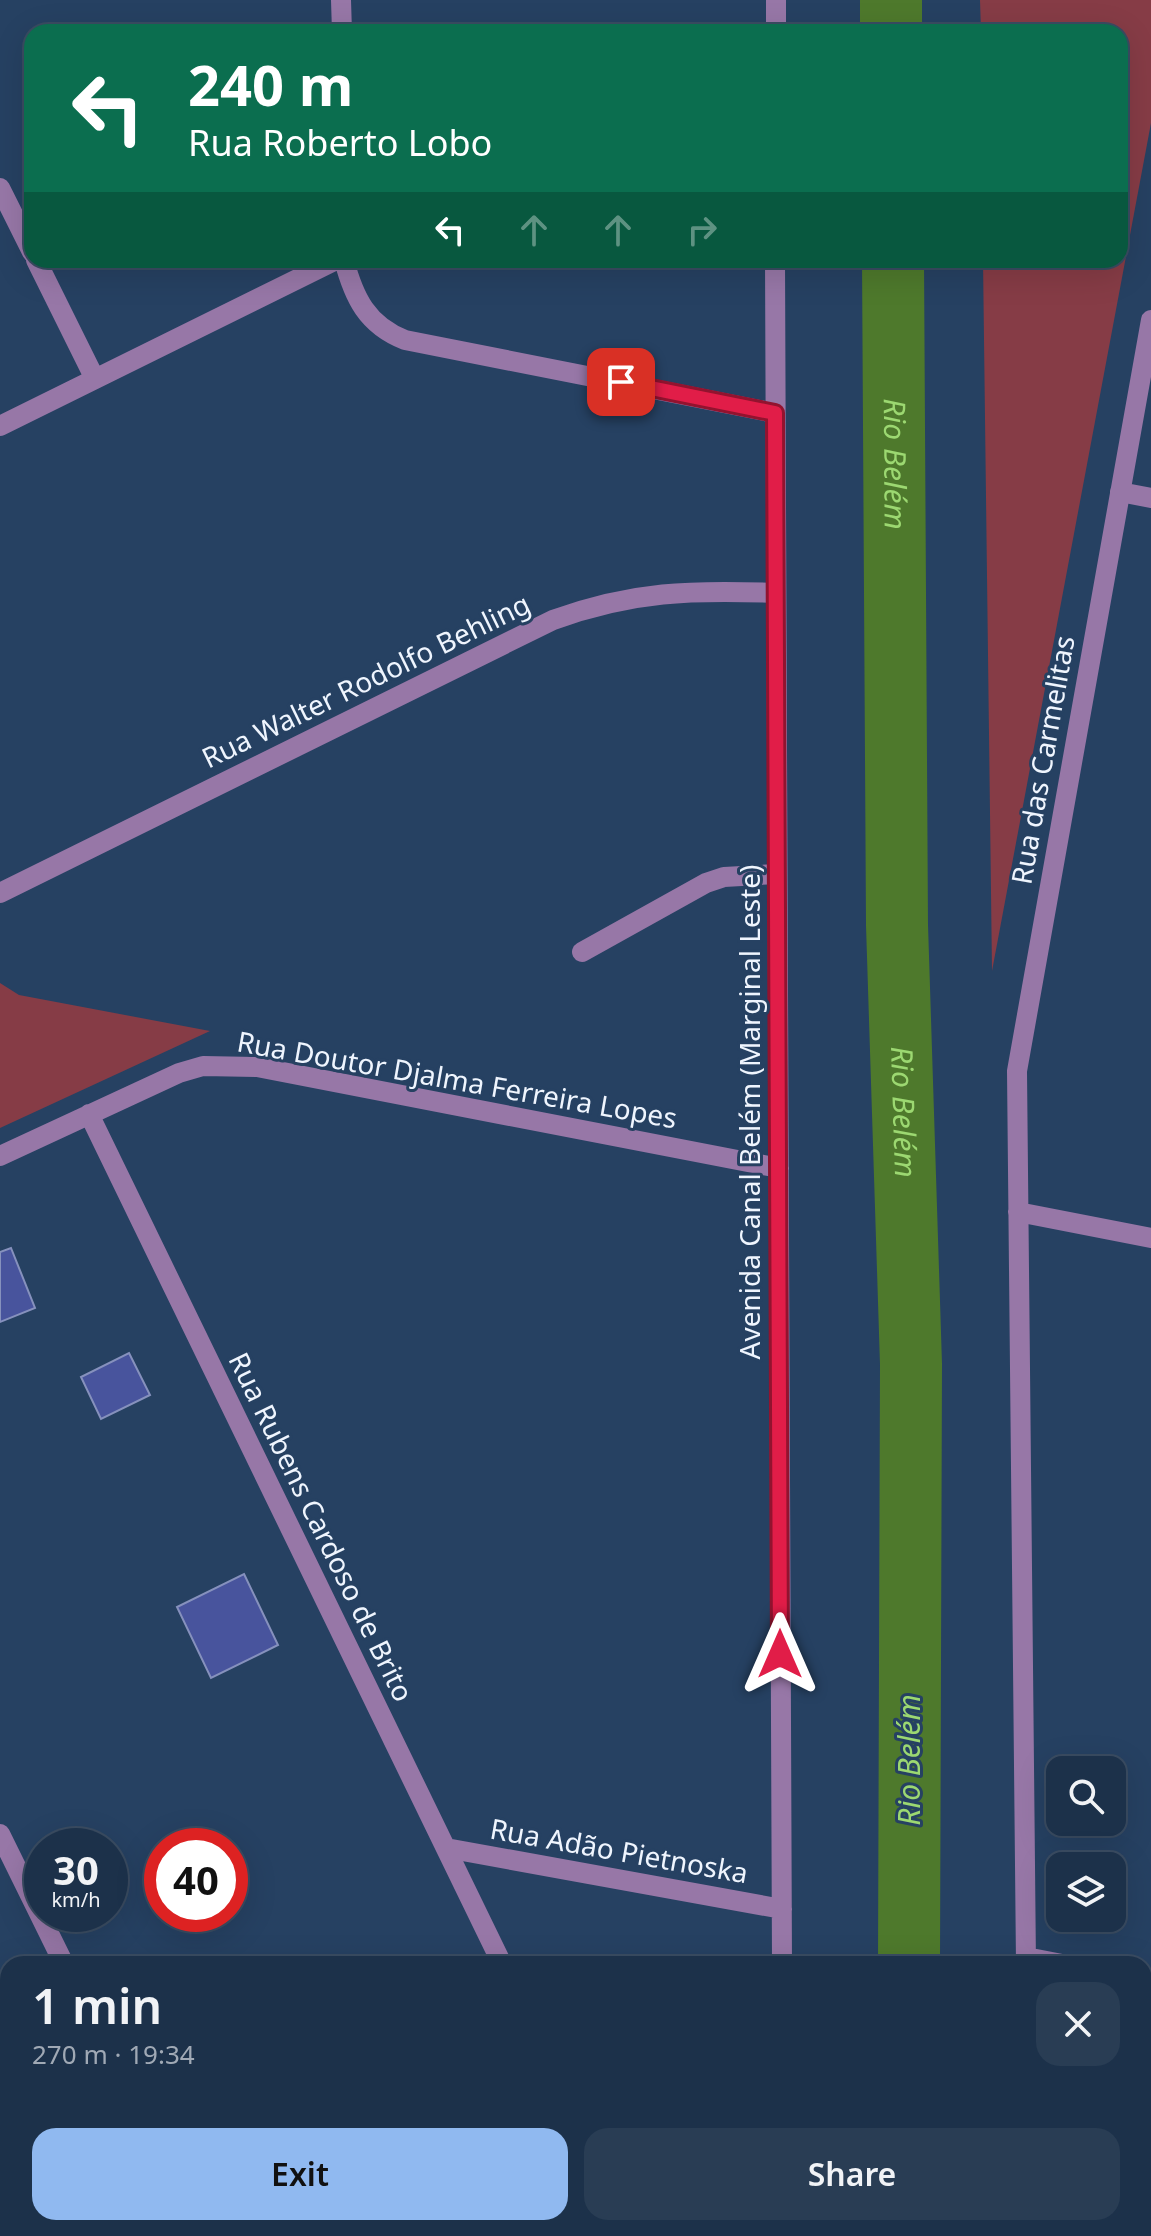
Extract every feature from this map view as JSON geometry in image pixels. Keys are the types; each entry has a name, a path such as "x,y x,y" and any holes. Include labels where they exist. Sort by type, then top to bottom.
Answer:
{"street":[{"path":"341,0 342,24"},
{"path":"776,0 776,24"},
{"path":"0,188 24,236"},
{"path":"40,268 95,379"},
{"path":"0,426 320,268"},
{"path":"347,268 357,301 369,318 387,333 405,340 775,413"},
{"name":"Avenida Canal Belém (Marginal Leste)","path":"775,268 782,1956"},
{"name":"Rua das Carmelitas","path":"1026,1956 1016,1111 1023,1021 1151,320"},
{"path":"1120,492 1151,498"},
{"name":"Rua Walter Rodolfo Behling","path":"0,893 553,620 633,596 675,591 776,593"},
{"path":"582,952 706,883 724,877 777,874"},
{"name":"Rua Doutor Djalma Ferreira Lopes","path":"0,1156 179,1073 226,1065 257,1067 779,1168"},
{"name":"Rua Rubens Cardoso de Brito","path":"89,1114 498,1956"},
{"path":"1018,1212 1151,1238"},
{"path":"0,1834 60,1956"},
{"name":"Rua Adão Pietnoska","path":"446,1848 782,1909"}],"shaded area":[{"path":"980,0 1151,0 1151,123 1128,246 1128,24 981,24"},
{"path":"983,268 1124,268 992,971"},
{"path":"0,983 19,995 210,1031 0,1128"}],"building":[{"path":"11,1248 35,1308 0,1322 0,1252"},
{"path":"129,1353 150,1395 101,1419 81,1377"},
{"path":"244,1574 278,1645 211,1678 177,1607"}],"waterway":[{"name":"Rio Belém","path":"891,0 891,24"},
{"name":"Rio Belém","path":"893,268 897,925 911,1364 909,1956"}],"route":[{"path":"621,382 775,413 780,1654"}]}
